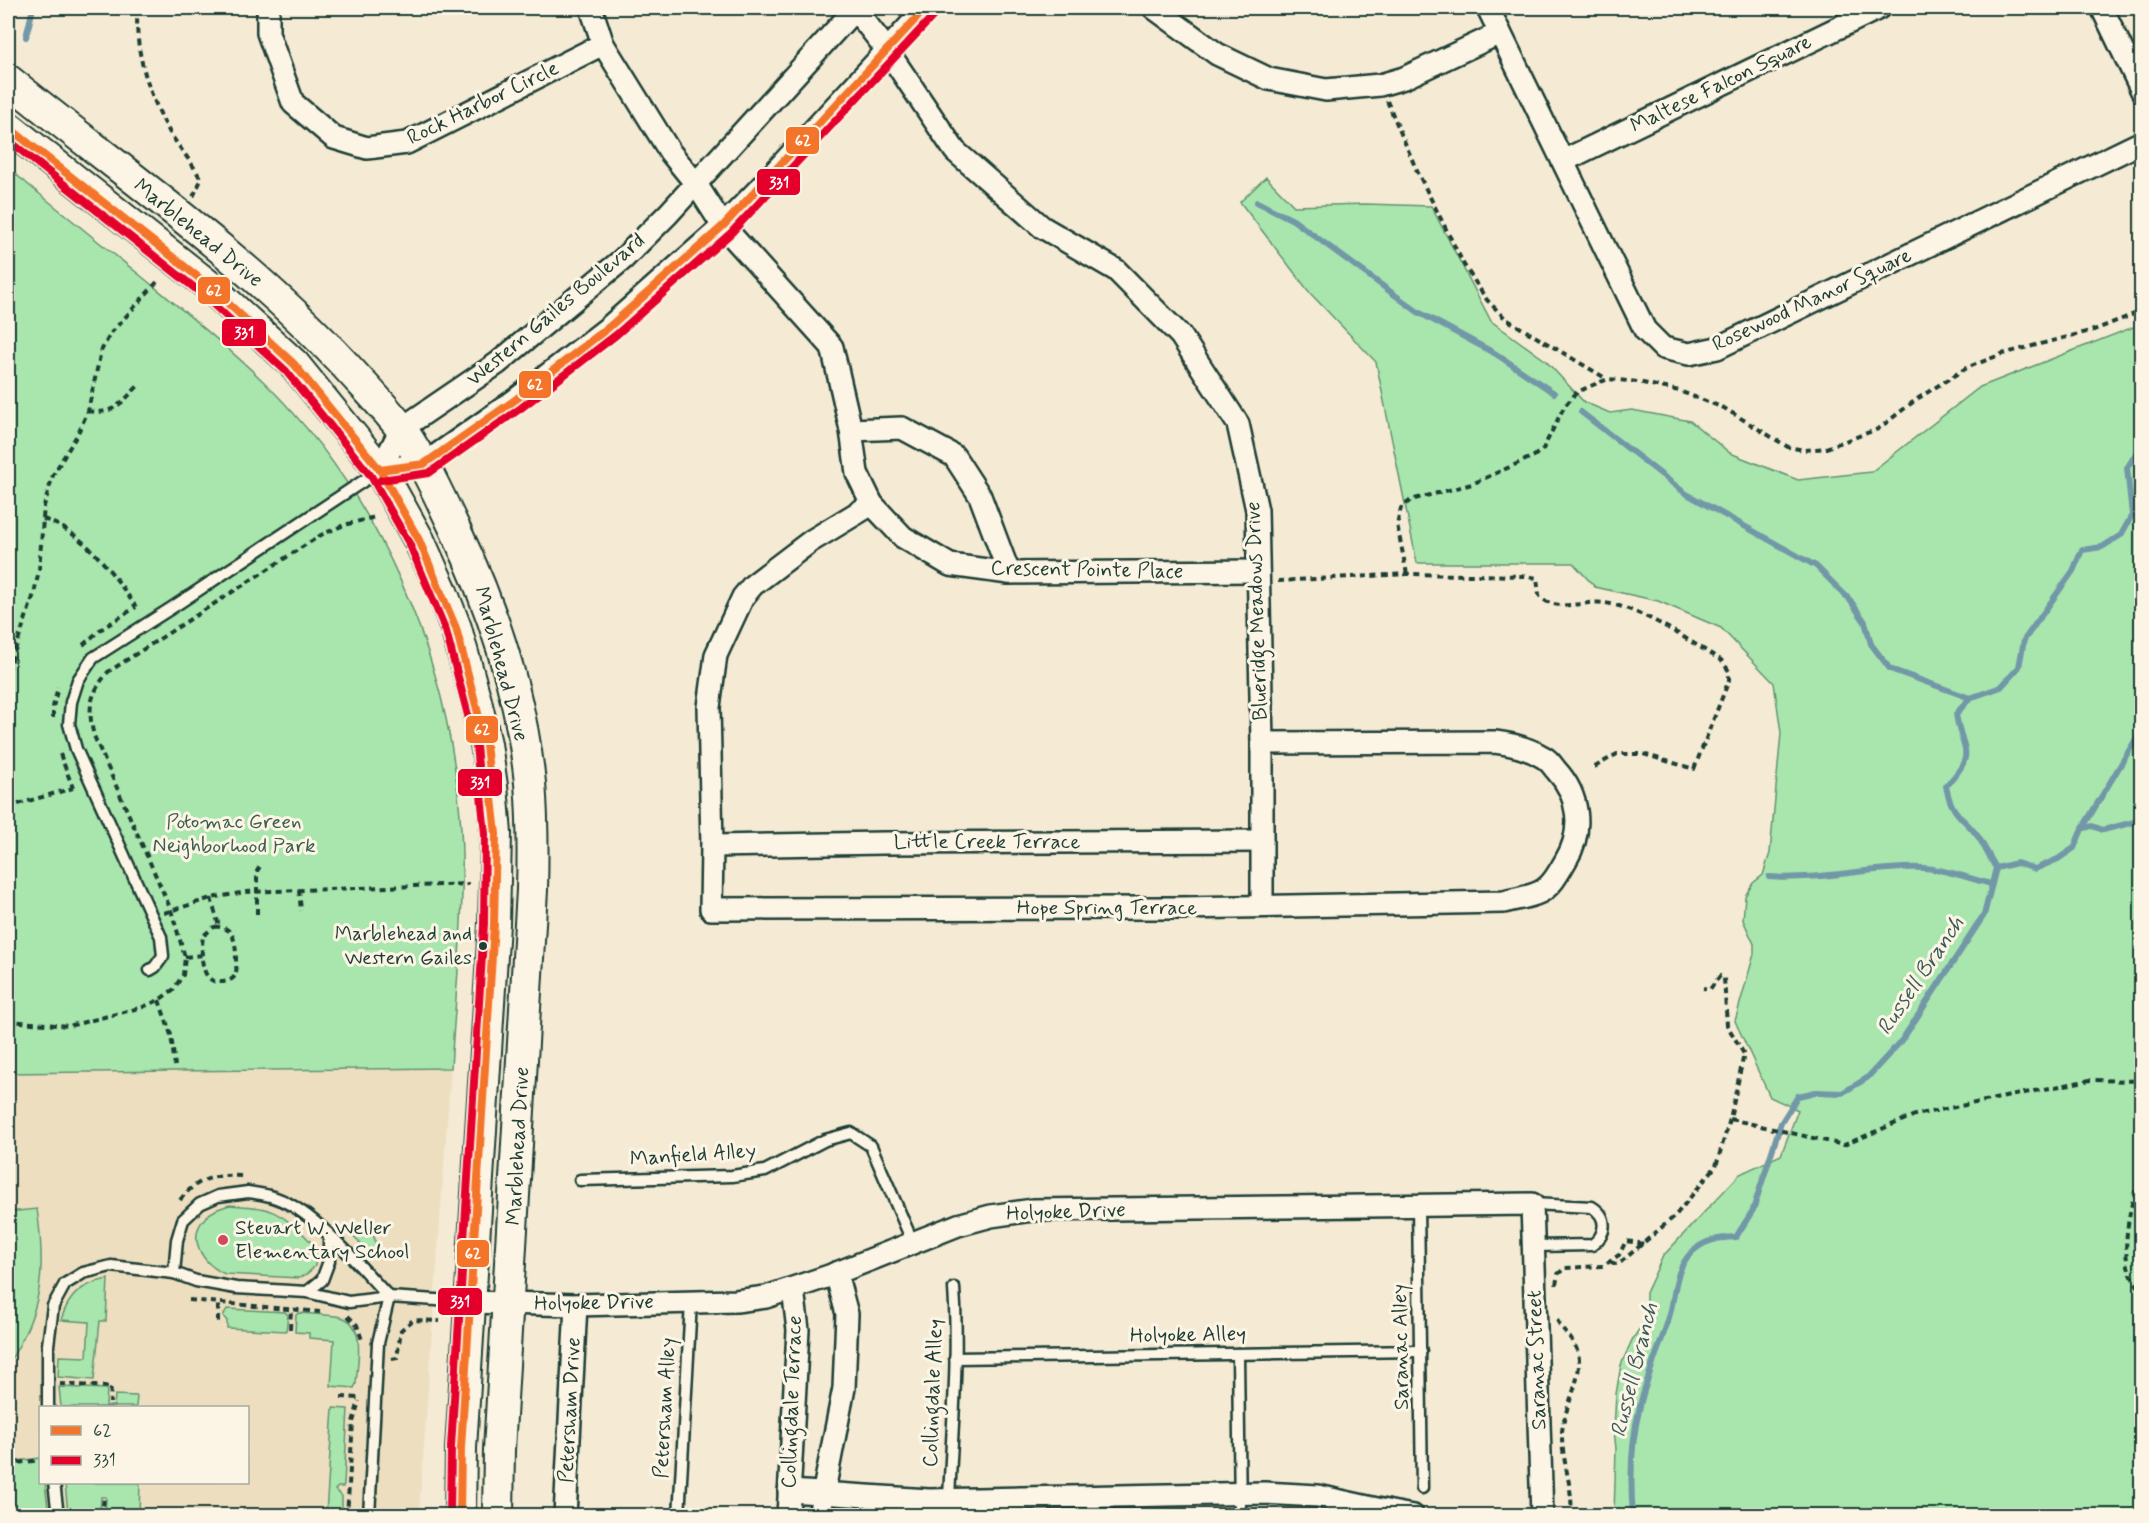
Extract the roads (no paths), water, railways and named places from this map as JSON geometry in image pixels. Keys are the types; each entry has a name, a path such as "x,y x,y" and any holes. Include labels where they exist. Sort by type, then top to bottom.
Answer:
{"street":[{"name":"Rock Harbor Circle","path":"268,8 268,33 293,103 334,138 367,148 407,143 603,44"},
{"name":"Crescent Pointe Place","path":"591,8 603,44 670,152 696,184 723,226 832,347 851,430 857,473 873,504 903,537 950,565 1009,573 1259,577"},
{"name":"Western Gailes Boulevard","path":"380,470 401,429 498,363 622,259 696,184 855,8"},
{"name":"Blueridge Meadows Drive","path":"855,8 887,50 955,151 1042,228 1116,270 1181,336 1238,424 1257,510 1262,743 1262,906"},
{"name":"Western Gailes Boulevard","path":"380,470 424,464 515,400 609,327 723,226 926,8"},
{"path":"1154,8 1217,54 1269,79 1326,90 1380,86 1404,78 1500,33"},
{"name":"Rosewood Manor Square","path":"1488,8 1645,330 1663,348 1689,354 1717,348 2142,142"},
{"name":"Maltese Falcon Square","path":"1563,161 1879,8"},
{"path":"2102,8 2142,91"},
{"name":"Marblehead Drive","path":"8,80 231,257 320,339 401,429 424,464 477,574 492,615 523,737 530,782 533,831 532,890 499,1450 498,1515"},
{"name":"Marblehead Drive","path":"8,127 208,285 294,364 380,470 418,540 456,628 476,701 492,786 496,834 495,893 461,1449 460,1515"},
{"path":"851,430 902,428 954,456 980,496 1009,573"},
{"name":"Hope Spring Terrace","path":"873,504 811,541 753,585 743,597 716,655 709,707 711,909 1180,908 1504,902 1540,892 1555,879 1570,854 1576,835 1577,817 1574,797 1562,776 1545,758 1516,745 1495,742 1262,743"},
{"name":"Little Creek Terrace","path":"712,846 841,843 1262,841"},
{"name":"Holyoke Drive","path":"470,1302 576,1305 746,1300 766,1297 836,1273 958,1225 991,1216 1033,1210 1532,1204"},
{"name":"Saranac Street","path":"1532,1204 1542,1515"},
{"name":"Collingdale Terrace","path":"819,1515 844,1388 847,1314 836,1273"},
{"name":"Collingdale Terrace","path":"788,1515 798,1329 793,1289"},
{"name":"Petersham Drive","path":"565,1515 576,1305"},
{"path":"789,1491 935,1505 1239,1494 1318,1496 1390,1513 1413,1515"}],"lane":[{"path":"150,970 163,956 160,937 90,782 76,749 69,724 71,702 78,680 93,658 380,470"},
{"name":"Manfield Alley","path":"580,1180 732,1176 765,1171 825,1140 851,1133 872,1146 913,1243"},
{"path":"174,1273 177,1240 183,1220 200,1204 218,1196 248,1192 272,1196 298,1210 329,1234 388,1297"},
{"path":"1532,1204 1592,1207 1603,1217 1605,1226 1603,1233 1592,1245 1533,1246"},
{"name":"Saranac Alley","path":"1418,1205 1422,1488"},
{"path":"307,1292 322,1280 329,1261 329,1234"},
{"path":"48,1406 47,1383 52,1306 65,1284 83,1273 111,1266 174,1273 196,1281 236,1288 307,1292 349,1302 388,1297 470,1302"},
{"name":"Collingdale Alley","path":"935,1505 955,1358 954,1288"},
{"path":"369,1515 378,1343 388,1297"},
{"name":"Petersham Alley","path":"679,1515 691,1302"},
{"name":"Holyoke Alley","path":"955,1358 1421,1352"},
{"path":"1238,1354 1240,1515"},
{"path":"54,1484 58,1515"}],"waterway":[{"path":"26,37 33,8"},
{"path":"1257,202 1293,220 1418,312 1496,354 1554,393"},
{"path":"1581,412 1685,493 1816,566 1850,600 1865,622 1871,644 1890,669 1970,698"},
{"name":"Russell Branch","path":"1633,1516 1632,1461 1637,1419 1646,1383 1670,1314 1681,1267 1690,1254 1700,1246 1717,1239 1736,1237 1753,1210 1781,1123 1798,1096 1816,1092 1842,1093 1867,1078 1902,1040 1984,915 1996,868 1974,831 1955,811 1946,786 1956,775 1965,759 1956,714 1970,698 2001,687 2019,667 2024,640 2073,571 2082,550 2102,547 2121,535 2132,515 2127,468 2142,448"},
{"path":"2082,829 2142,729"},
{"path":"1996,868 2017,863 2035,869 2058,859 2074,848 2082,829 2092,826 2103,830 2142,820"},
{"path":"1769,877 1808,877 1885,869 1923,868 1949,872 1992,884"}],"place":[{"name":"Marblehead and Western Gailes","path":"483,946"},
{"name":"Steuart W. Weller Elementary School","path":"223,1240"}],"park label":[{"name":"Potomac Green Neighborhood Park","path":"234,834"}]}
